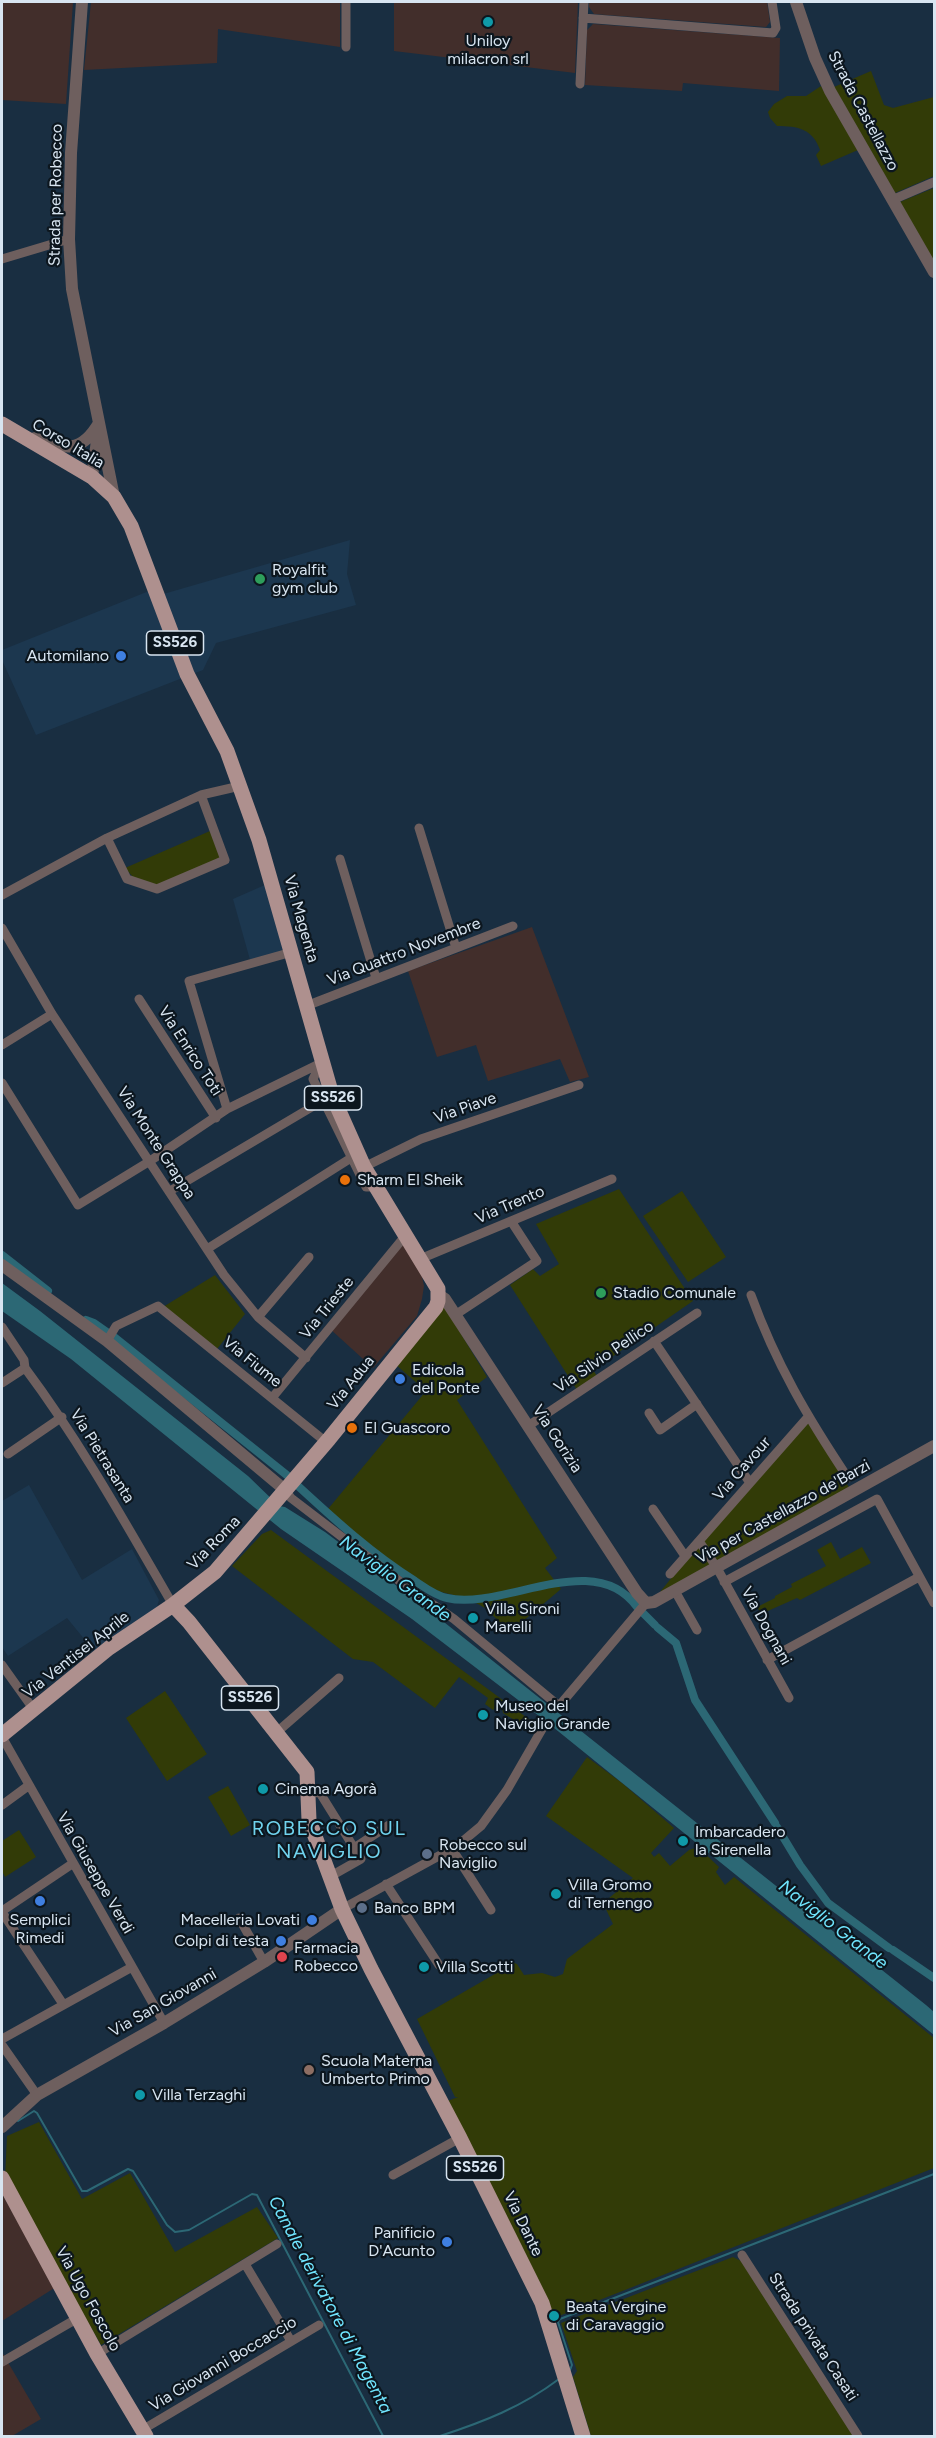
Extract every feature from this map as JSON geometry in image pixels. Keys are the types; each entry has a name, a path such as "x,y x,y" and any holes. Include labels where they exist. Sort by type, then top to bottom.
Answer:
{"main road":[{"name":"Corso Italia","path":"2,424 18,435 89,472 114,497"},
{"name":"SS526","path":"114,497 131,526 187,674 227,751 240,786"},
{"name":"Via Magenta","path":"240,786 273,881 321,1063 345,1127 375,1187 420,1259 439,1295"},
{"name":"Via Adua","path":"282,1494 436,1307 439,1295"},
{"name":"Via Roma","path":"173,1605 215,1572 282,1494"},
{"name":"Via Roma","path":"189,1622 186,1605 194,1589"},
{"name":"Via Ventisei Aprile","path":"2,1736 109,1648 173,1605"},
{"path":"173,1605 189,1622"},
{"name":"SS526","path":"189,1622 304,1765 308,1784 309,1821 342,1909"},
{"name":"Via Dante","path":"342,1909 370,1969 460,2138 542,2304 583,2436"},
{"name":"Via Ugo Foscolo","path":"2,2178 144,2433"}],"street":[{"name":"Strada per Robecco","path":"82,2 71,153 69,239 72,289 114,497"},
{"path":"346,2 346,47"},
{"path":"580,84 584,2"},
{"path":"584,18 773,33 776,28 772,2"},
{"name":"Strada Castellazzo","path":"796,2 822,75 934,272"},
{"path":"892,200 934,182"},
{"path":"2,259 69,239"},
{"name":"Strada per Robecco","path":"89,472 99,423"},
{"path":"18,435 26,435 57,446 71,447 83,444 99,423"},
{"path":"89,472 106,457"},
{"path":"2,895 107,838 201,795 240,786"},
{"path":"107,838 127,879 157,889 225,861 201,795"},
{"path":"419,828 456,948"},
{"path":"340,859 376,978"},
{"name":"Via Quattro Novembre","path":"306,1006 513,926"},
{"name":"Via Monte Grappa","path":"2,928 52,1014 224,1275 258,1317 306,1358"},
{"path":"227,1109 189,981 292,952"},
{"name":"Via Enrico Toti","path":"139,999 216,1118"},
{"path":"2,1045 52,1014"},
{"path":"301,1073 313,1079 321,1063"},
{"name":"Via Enrico Toti","path":"2,1083 78,1205 150,1161 227,1109 321,1063"},
{"name":"Via Magenta","path":"313,1079 366,1187 375,1187"},
{"name":"Via Piave","path":"364,1167 421,1139 579,1085"},
{"path":"170,1191 322,1101"},
{"path":"207,1249 351,1158"},
{"name":"Via Trento","path":"420,1259 612,1179"},
{"path":"455,1315 537,1261 511,1221"},
{"name":"Via Trieste","path":"272,1398 405,1236"},
{"path":"258,1317 309,1257"},
{"path":"2,1265 109,1337 282,1494 291,1498 406,1586 454,1618 559,1706 646,1603"},
{"name":"Via Gorizia","path":"439,1295 445,1299 646,1603"},
{"path":"751,1295 766,1338 808,1417 848,1478"},
{"name":"Via Fiume","path":"109,1337 116,1326 158,1306 326,1442"},
{"name":"Via Silvio Pellico","path":"528,1426 697,1313"},
{"name":"Via Pietrasanta","path":"2,1328 24,1360 25,1368 62,1417 99,1475 173,1605"},
{"path":"654,1341 750,1483"},
{"path":"2,1383 25,1368"},
{"path":"649,1413 660,1430 697,1404"},
{"path":"8,1454 62,1417"},
{"name":"Via Cavour","path":"670,1574 808,1417"},
{"name":"Via per Castellazzo de'Barzi","path":"646,1603 652,1603 675,1591 934,1446"},
{"path":"724,1582 877,1499 934,1603"},
{"path":"653,1509 685,1556"},
{"path":"699,1541 717,1568"},
{"name":"Via Dognani","path":"717,1568 789,1698"},
{"path":"767,1660 919,1577"},
{"path":"160,1614 164,1604 162,1585"},
{"path":"675,1591 697,1630"},
{"path":"2,1665 34,1710"},
{"path":"277,1731 339,1678"},
{"path":"342,1909 452,1849 481,1826 507,1790 545,1724"},
{"name":"Via Giuseppe Verdi","path":"2,1736 72,1864 164,2023"},
{"path":"308,1784 320,1792 361,1859 331,1875"},
{"path":"2,1805 28,1786"},
{"path":"354,1848 389,1825"},
{"path":"452,1849 490,1910"},
{"path":"63,2004 2,1912 72,1864"},
{"path":"386,1884 438,1965"},
{"name":"Via San Giovanni","path":"2,2127 37,2095 164,2023 264,1962 342,1909"},
{"path":"239,1918 264,1962"},
{"path":"2,2039 132,1967"},
{"path":"2,2045 37,2095"},
{"path":"393,2175 460,2138"},
{"path":"98,2354 277,2244"},
{"name":"Strada privata Casati","path":"742,2254 858,2436"},
{"path":"245,2264 291,2341"},
{"path":"2,2349 4,2360 78,2318"},
{"name":"Via Giovanni Boccaccio","path":"144,2433 319,2325"}],"shaded area":[{"path":"2,2 73,2 66,104 2,100"},
{"path":"91,2 340,2 340,47 218,29 217,63 84,70"},
{"path":"394,2 578,2 575,73 394,51"},
{"path":"589,2 767,2 770,22 766,27 594,14 589,7"},
{"path":"593,24 780,38 779,91 683,83 682,91 585,85 587,30"},
{"path":"871,71 884,105 893,108 934,97 934,176 895,193 834,87"},
{"path":"821,86 858,150 821,166 816,155 820,150 813,137 798,128 777,126 768,112 774,104 787,96 806,96"},
{"path":"934,188 934,261 900,202"},
{"path":"350,540 347,574 356,605 216,643 203,670 36,735 2,660 2,650 149,591 153,597"},
{"path":"210,831 221,859 157,885 133,877 125,868"},
{"path":"267,884 284,956 252,967 233,899"},
{"path":"532,927 589,1077 570,1082 560,1059 488,1081 476,1045 437,1057 408,971"},
{"name":"Stadio Comunale","path":"619,1189 693,1301 593,1370 597,1376 577,1390 510,1285 533,1269 540,1276 559,1264 536,1224"},
{"path":"682,1191 726,1257 688,1282 643,1216"},
{"path":"401,1241 421,1272 424,1286 422,1299 417,1316 373,1368 329,1328"},
{"path":"215,1275 245,1314 217,1349 163,1307"},
{"path":"2,1283 248,1476 279,1506 285,1507 325,1532 425,1607 926,2005 934,2012 934,2035 543,1719 412,1619 281,1529 71,1359 2,1311"},
{"path":"443,1304 487,1377 457,1400 557,1558 545,1568 561,1589 510,1632 485,1608 469,1599 422,1587 365,1543 328,1509 426,1391 395,1364"},
{"path":"808,1420 850,1489 717,1563 702,1541"},
{"path":"29,1485 82,1580 132,1549 159,1600 156,1610 94,1651 67,1618 8,1656 2,1647 2,1501"},
{"path":"271,1530 541,1728 538,1735 503,1713 502,1708 497,1705 493,1710 485,1704 488,1698 459,1677 435,1708 373,1662 353,1659 232,1566 262,1534"},
{"path":"831,1542 840,1559 862,1547 871,1563 800,1600 797,1598 761,1614 757,1607 792,1587 791,1584 826,1566 817,1550"},
{"path":"699,1544 713,1566 660,1592"},
{"path":"165,1691 207,1754 167,1781 126,1718"},
{"path":"587,1757 622,1783 674,1828 651,1853 654,1857 659,1853 670,1866 689,1850 698,1847 719,1867 716,1872 725,1885 734,1877 934,2038 934,2168 554,2318 445,2102 458,2097 455,2097 417,2019 514,1963 524,1975 542,1973 555,1977 563,1974 567,1959 613,1924 603,1903 633,1878 546,1816"},
{"path":"228,1786 250,1825 231,1836 208,1797"},
{"path":"19,1830 36,1857 5,1877 2,1871 2,1841"},
{"path":"39,2122 82,2199 130,2173 175,2252 257,2207 278,2238 101,2345 5,2178 7,2136"},
{"path":"2,2194 56,2287 2,2321"},
{"path":"733,2257 741,2261 854,2436 591,2436 573,2377 577,2371 561,2323"},
{"path":"2,2352 41,2419 12,2436 2,2436"}],"waterway":[{"path":"2,1255 48,1291"},
{"path":"86,1320 114,1337 288,1476"},
{"name":"Naviglio Grande","path":"298,1486 384,1560 443,1597 469,1600 573,1581 597,1582 619,1590 637,1607"},
{"path":"642,1612 655,1625"},
{"path":"658,1628 676,1643 695,1700 775,1823"},
{"name":"Naviglio Grande","path":"777,1827 800,1865 828,1903 889,1948"},
{"name":"Naviglio Grande","path":"893,1950 934,1978"},
{"name":"Canale derivatore di Magenta","path":"18,2121 34,2111 37,2113 82,2191 87,2191 128,2169 133,2171 167,2225 175,2232 189,2230 252,2194 257,2195 383,2436"},
{"path":"570,2370 572,2365 558,2322 560,2319 934,2174"},
{"path":"440,2436 502,2413 531,2398 559,2379"}],"place":[{"name":"Uniloy milacron srl","path":"488,22"},
{"name":"Royalfit gym club","path":"260,579"},
{"name":"Automilano","path":"121,656"},
{"name":"Sharm El Sheik","path":"345,1180"},
{"name":"Stadio Comunale","path":"601,1293"},
{"name":"Edicola del Ponte","path":"400,1379"},
{"name":"El Guascoro","path":"352,1428"},
{"name":"Villa Sironi Marelli","path":"473,1618"},
{"name":"Museo del Naviglio Grande","path":"483,1715"},
{"name":"Cinema Agorà","path":"263,1789"},
{"name":"Imbarcadero la Sirenella","path":"683,1841"},
{"name":"Robecco sul Naviglio","path":"427,1854"},
{"name":"Villa Gromo di Ternengo","path":"556,1894"},
{"name":"Semplici Rimedi","path":"40,1901"},
{"name":"Banco BPM","path":"362,1908"},
{"name":"Macelleria Lovati","path":"312,1920"},
{"name":"Colpi di testa","path":"281,1941"},
{"name":"Farmacia Robecco","path":"282,1957"},
{"name":"Villa Scotti","path":"424,1967"},
{"name":"Scuola Materna Umberto Primo","path":"309,2070"},
{"name":"Villa Terzaghi","path":"140,2095"},
{"name":"Panificio D'Acunto","path":"447,2242"},
{"name":"Beata Vergine di Caravaggio","path":"554,2316"}],"district":[{"name":"ROBECCO SUL NAVIGLIO","path":"329,1840"}]}
